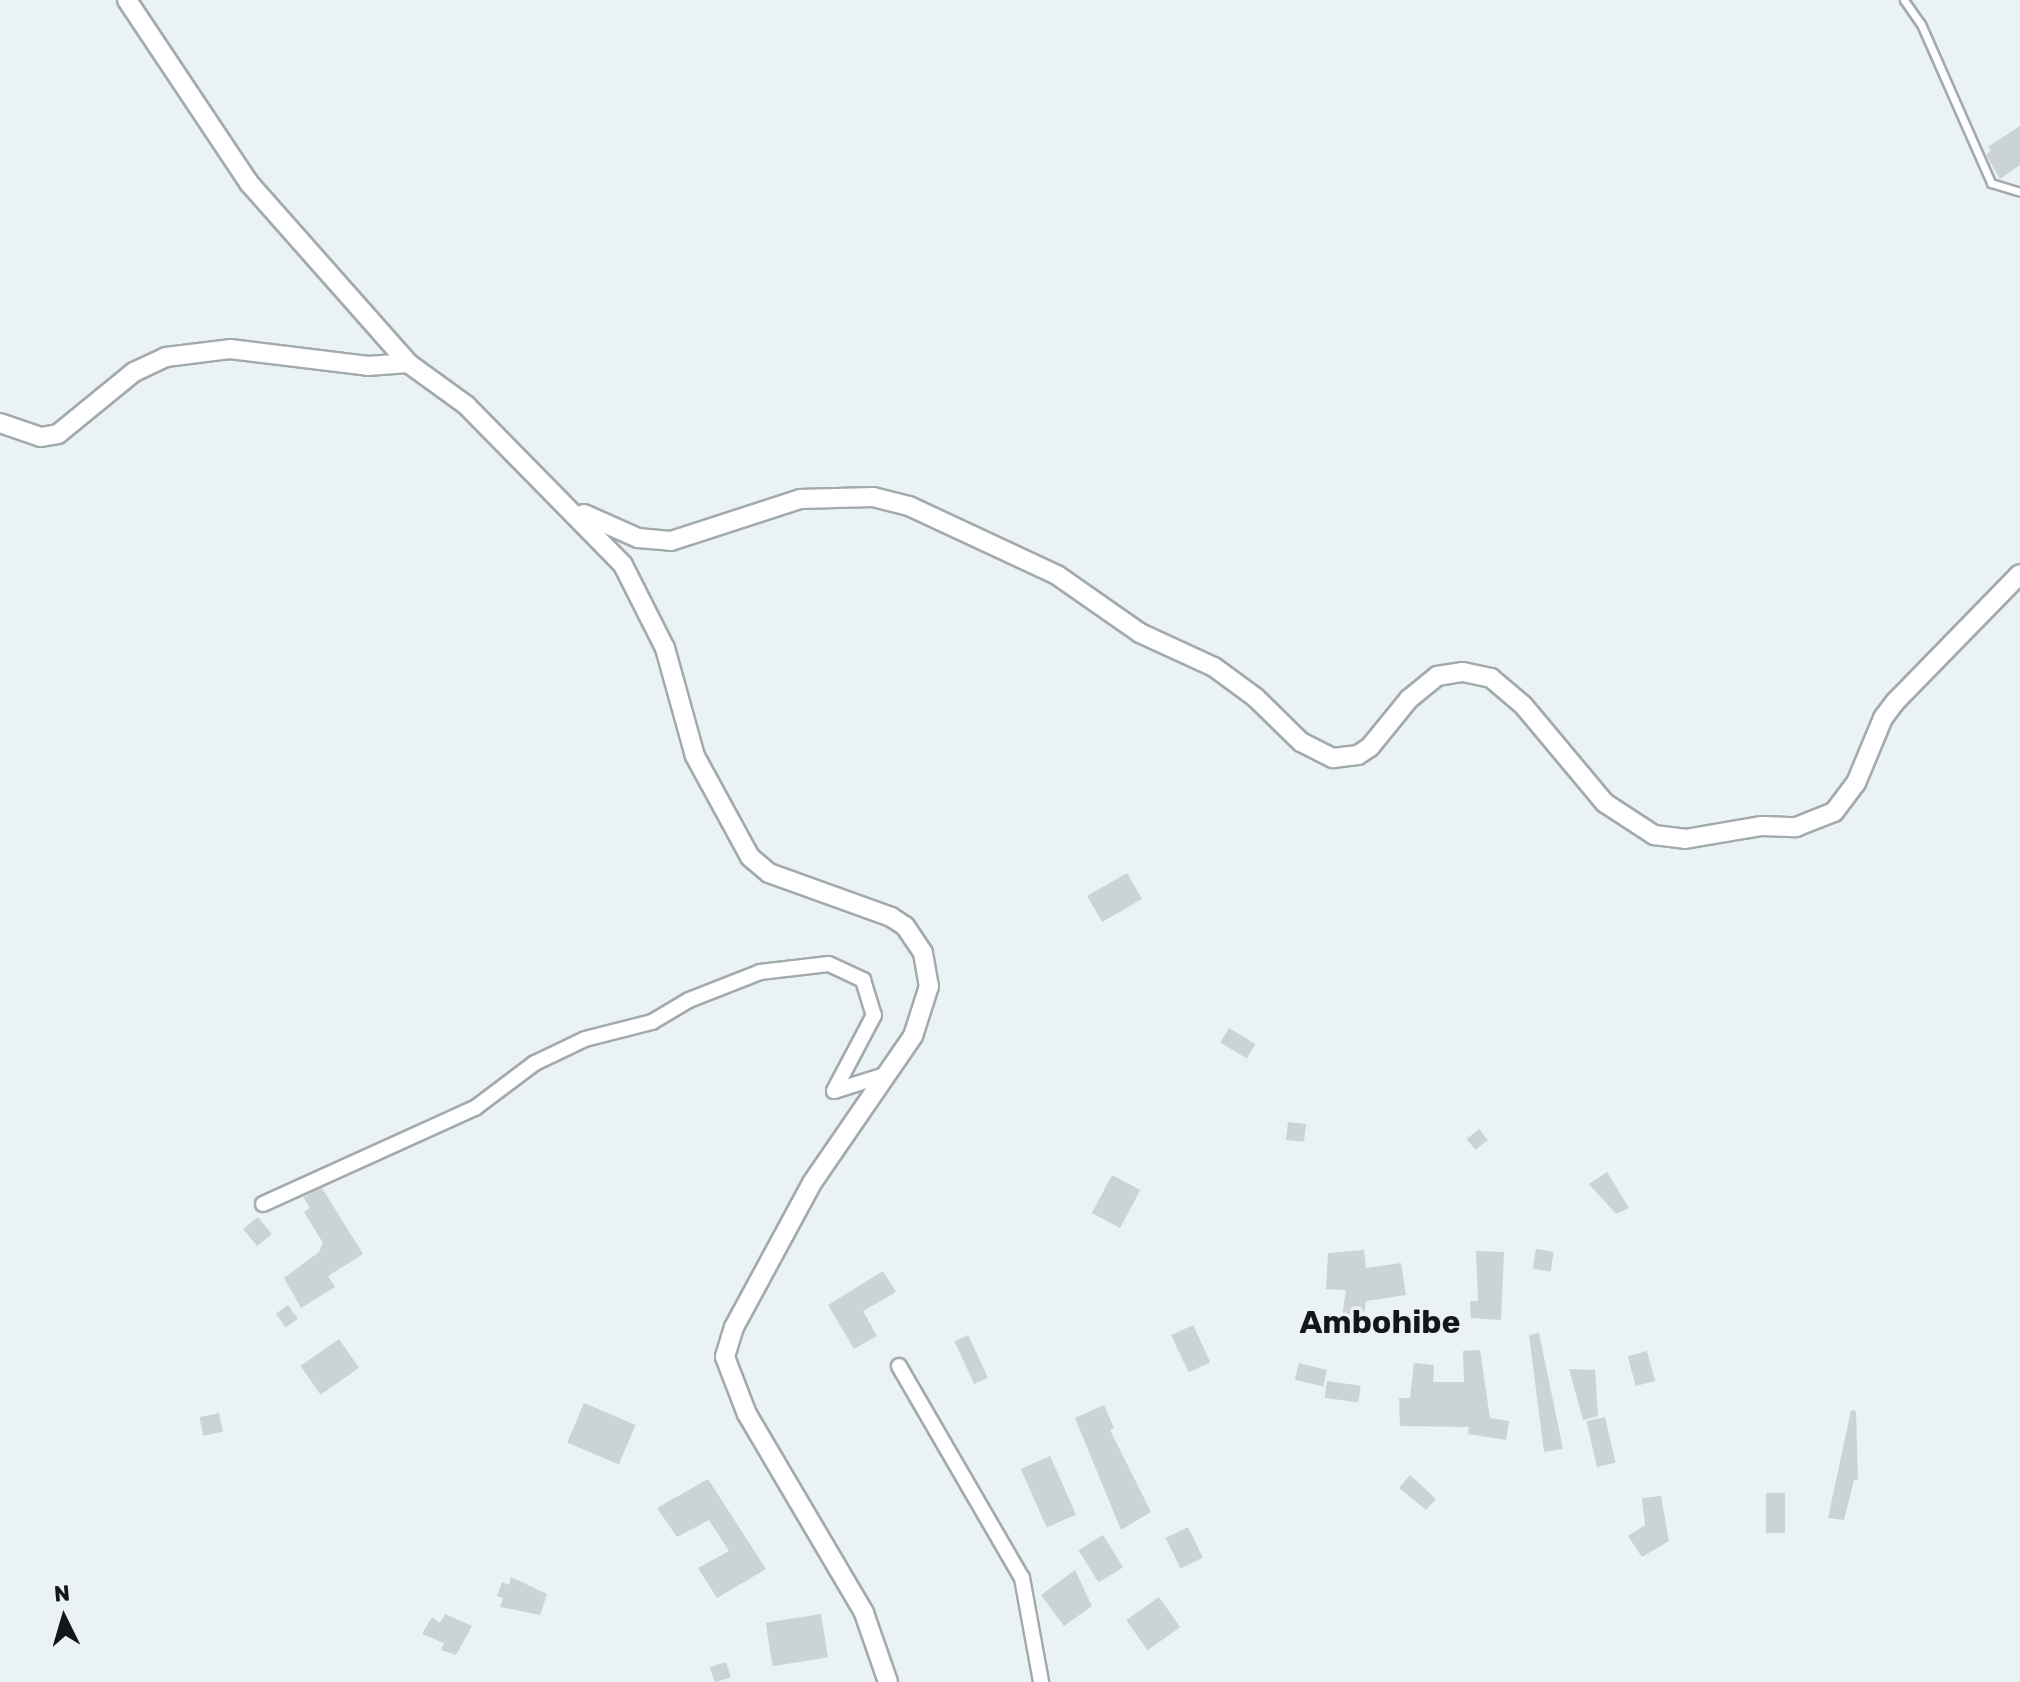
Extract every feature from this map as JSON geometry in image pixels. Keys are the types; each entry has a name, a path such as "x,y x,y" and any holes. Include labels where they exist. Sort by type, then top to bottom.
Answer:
{"street":[{"path":"127,0 249,183 408,363 455,396 574,510 623,565 653,616 695,756 750,857 769,873 891,917 916,939 929,970 924,1011 892,1073 812,1183 734,1327 725,1357 747,1414 864,1613 888,1682"},
{"path":"0,423 33,435 58,434 134,372 166,357 230,349 368,366 408,363"},
{"path":"574,510 657,541 680,539 800,499 873,497 909,506 1057,575 1140,633 1214,667 1256,698 1301,742 1333,758 1358,755 1370,747 1409,699 1437,676 1475,673 1506,687 1605,803 1625,819 1654,835 1685,839 1762,826 1796,827 1834,812 1856,783 1883,718 1896,701 2020,574"},
{"path":"263,1204 475,1108 535,1063 585,1039 652,1022 689,1000 760,972 829,964 863,980 874,1015 834,1091 892,1073"},
{"path":"899,1366 1022,1578 1041,1682"}],"lane":[{"path":"1904,0 1921,24 1991,183 2020,192"}],"building":[{"path":"2020,126 2020,165 2000,179 1986,155 1991,150 1988,147"},
{"path":"1127,873 1142,899 1102,922 1087,896"},
{"path":"1229,1028 1256,1044 1247,1059 1220,1043"},
{"path":"1288,1122 1306,1124 1304,1142 1286,1140"},
{"path":"1479,1129 1488,1140 1475,1150 1467,1139"},
{"path":"1607,1172 1629,1208 1616,1214 1589,1184"},
{"path":"1112,1175 1140,1190 1120,1228 1092,1213"},
{"path":"322,1188 363,1254 328,1276 335,1287 301,1308 284,1278 319,1252 323,1243 304,1212 310,1208 303,1197"},
{"path":"258,1217 272,1234 257,1246 243,1229"},
{"path":"1536,1249 1554,1252 1551,1272 1533,1269"},
{"path":"1364,1250 1366,1268 1401,1263 1406,1295 1366,1301 1363,1320 1342,1316 1346,1290 1326,1289 1328,1253"},
{"path":"1476,1251 1504,1252 1501,1320 1471,1318 1470,1301 1478,1301"},
{"path":"883,1271 896,1292 863,1311 877,1336 854,1349 828,1305"},
{"path":"288,1305 298,1319 286,1328 276,1314"},
{"path":"1193,1325 1210,1362 1189,1372 1171,1335"},
{"path":"1539,1333 1563,1449 1544,1452 1529,1335"},
{"path":"968,1335 988,1378 974,1384 954,1341"},
{"path":"339,1339 359,1368 321,1395 300,1366"},
{"path":"1480,1350 1490,1418 1509,1421 1506,1440 1468,1434 1469,1427 1400,1426 1399,1398 1410,1398 1414,1363 1434,1365 1433,1382 1464,1382 1463,1351"},
{"path":"1647,1351 1655,1381 1636,1386 1628,1356"},
{"path":"1299,1363 1327,1370 1323,1387 1295,1379"},
{"path":"1569,1369 1595,1370 1598,1416 1583,1420"},
{"path":"1327,1381 1361,1386 1358,1403 1325,1398"},
{"path":"584,1403 636,1425 619,1464 567,1443"},
{"path":"1104,1405 1114,1428 1110,1430 1151,1512 1121,1530 1075,1418"},
{"path":"1851,1410 1856,1411 1858,1480 1854,1480 1844,1520 1828,1518"},
{"path":"219,1413 223,1432 203,1436 199,1417"},
{"path":"1605,1417 1616,1463 1597,1467 1586,1421"},
{"path":"1050,1456 1076,1514 1047,1527 1021,1469"},
{"path":"1410,1475 1436,1499 1426,1510 1399,1488"},
{"path":"708,1479 766,1569 717,1598 698,1568 729,1551 709,1520 677,1537 657,1508"},
{"path":"1766,1493 1785,1493 1785,1533 1766,1533"},
{"path":"1661,1496 1669,1541 1642,1557 1628,1536 1645,1525 1642,1498"},
{"path":"1188,1527 1203,1558 1180,1569 1166,1538"},
{"path":"1103,1535 1123,1567 1099,1583 1078,1550"},
{"path":"1075,1570 1092,1606 1064,1626 1041,1595"},
{"path":"511,1577 547,1594 540,1615 500,1607 503,1598 497,1596 502,1582 509,1585"},
{"path":"1159,1597 1180,1627 1147,1650 1126,1620"},
{"path":"445,1614 472,1626 456,1655 441,1650 444,1643 422,1634 432,1617 440,1623"},
{"path":"821,1614 828,1657 773,1666 766,1623"},
{"path":"726,1662 731,1677 715,1682 710,1667"}],"district":[{"name":"Ambohibe","path":"1380,1322"}]}
